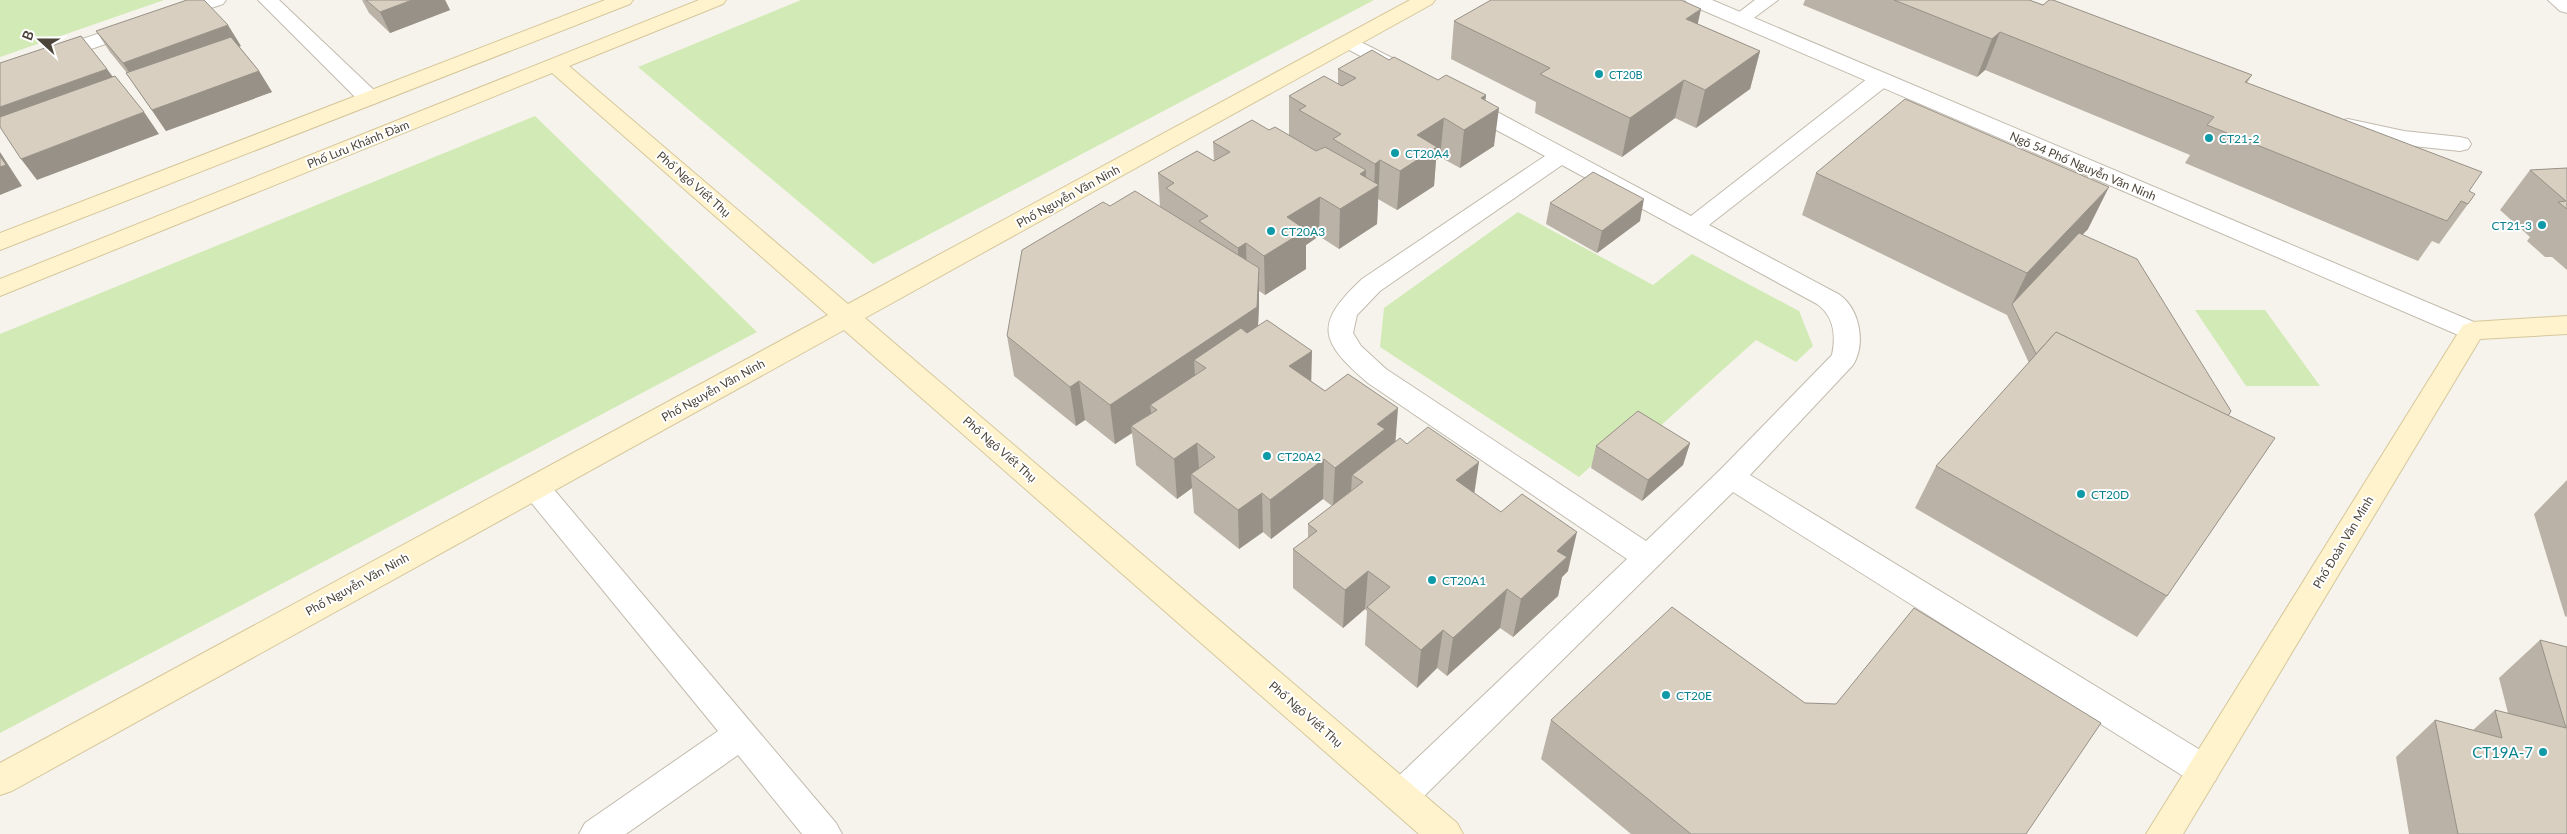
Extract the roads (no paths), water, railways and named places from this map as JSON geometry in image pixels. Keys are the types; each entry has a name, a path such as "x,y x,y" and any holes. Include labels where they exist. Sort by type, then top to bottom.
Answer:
{"street":[{"path":"0,74 216,0"},
{"path":"268,0 369,98"},
{"path":"0,242 623,0"},
{"name":"Phố Lưu Khánh Đàm","path":"0,288 716,0"},
{"name":"Phố Nguyễn Văn Ninh","path":"0,780 1425,0"},
{"name":"Ngõ 54 Phố Nguyễn Văn Ninh","path":"1695,0 2472,331"},
{"path":"1740,19 1768,0"},
{"path":"2558,0 2567,7"},
{"path":"1348,42 1694,225 1826,298 1838,307 1847,342 1844,359 1731,477 1401,796"},
{"name":"Phố Ngô Viết Thụ","path":"555,65 1445,834"},
{"path":"1694,225 1880,80"},
{"path":"2326,119 2380,135 2421,142 2460,144"},
{"path":"1562,155 1371,285 1353,300 1346,310 1340,330 1341,340 1350,355 1376,376 1648,558"},
{"path":"2472,331 2567,325"},
{"name":"Phố Đoàn Văn Minh","path":"2164,834 2472,331"},
{"path":"1731,477 2203,770"},
{"path":"535,487 824,834"},
{"path":"597,834 742,734"}],"place":[{"name":"CT20B","path":"1599,74"},
{"name":"CT21-2","path":"2209,138"},
{"name":"CT20A4","path":"1395,153"},
{"name":"CT21-3","path":"2542,225"},
{"name":"CT20A3","path":"1271,231"},
{"name":"CT20A2","path":"1267,456"},
{"name":"CT20D","path":"2081,494"},
{"name":"CT20A1","path":"1432,580"},
{"name":"CT20E","path":"1666,695"},
{"name":"CT19A-7","path":"2543,752"}]}
